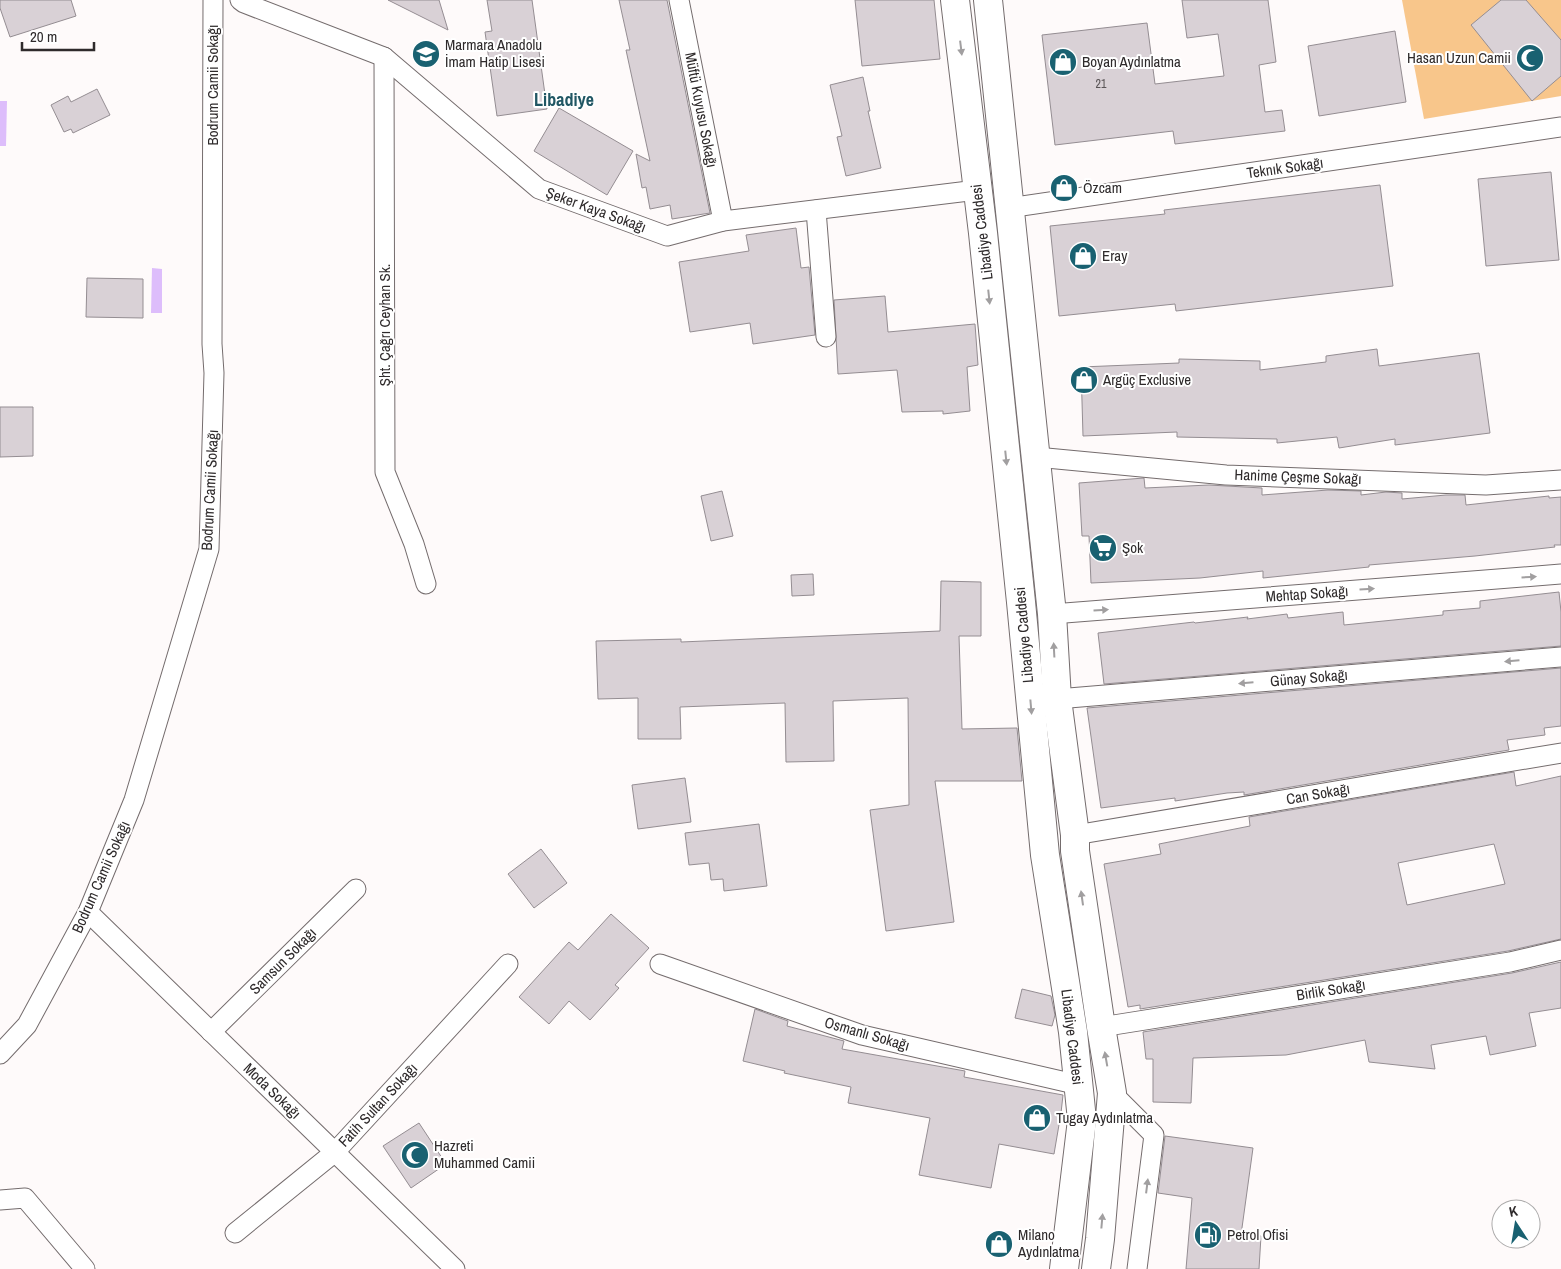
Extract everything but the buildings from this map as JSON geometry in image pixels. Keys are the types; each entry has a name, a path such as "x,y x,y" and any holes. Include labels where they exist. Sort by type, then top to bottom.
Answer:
{"main road":[{"name":"Libadiye Caddesi","path":"955,0 1021,602 1045,855 1073,1032 1079,1085 1082,1120 1064,1269"},
{"name":"Libadiye Caddesi","path":"988,0 1052,614 1057,699 1076,835 1075,851 1112,1093 1096,1269"}],"street":[{"name":"Bodrum Camii Sokağı","path":"0,1054 27,1024 88,912 134,800 209,550 214,373 212,344 213,0"},
{"name":"Şeker Kaya Sokağı","path":"240,0 384,57 539,189 667,236 723,221 977,190"},
{"name":"Müftü Kuyusu Sokağı","path":"679,0 723,221"},
{"name":"Şht. Çağrı Ceyhan Sk.","path":"384,57 385,472 414,544 426,584"},
{"name":"Teknık Sokağı","path":"1009,208 1561,127"},
{"path":"816,210 826,338"},
{"name":"Hanime Çeşme Sokağı","path":"1036,457 1226,475 1486,485 1561,480"},
{"name":"Mehtap Sokağı","path":"1052,614 1561,574"},
{"name":"Günay Sokağı","path":"1057,699 1561,657"},
{"name":"Can Sokağı","path":"1076,835 1561,753"},
{"name":"Samsun Sokağı","path":"211,1032 356,889"},
{"name":"Moda Sokağı","path":"88,912 455,1269"},
{"name":"Birlik Sokağı","path":"1101,1027 1510,962 1561,950"},
{"name":"Fatih Sultan Sokağı","path":"235,1233 334,1152 508,964"},
{"name":"Osmanlı Sokağı","path":"660,964 862,1035 1079,1085"},
{"path":"1112,1093 1154,1135 1137,1269"},
{"path":"0,1200 25,1198 85,1269"}],"shaded area":[{"path":"1402,0 1561,0 1561,96 1424,119"},
{"path":"0,101 7,101 6,146 0,146"},
{"path":"152,268 162,269 162,313 151,313"}],"place":[{"name":"Marmara Anadolu İmam Hatip Lisesi","path":"426,54"},
{"name":"Hasan Uzun Camii","path":"1530,58"},
{"name":"Boyan Aydınlatma","path":"1063,62"},
{"name":"Özcam","path":"1064,188"},
{"name":"Eray","path":"1083,256"},
{"name":"Argüç Exclusive","path":"1084,380"},
{"name":"Şok","path":"1103,548"},
{"name":"Tugay Aydınlatma","path":"1037,1118"},
{"name":"Hazreti Muhammed Camii","path":"415,1155"},
{"name":"Petrol Ofisi","path":"1208,1235"},
{"name":"Milano Aydınlatma","path":"999,1244"}],"district":[{"name":"Libadiye","path":"564,100"}]}
